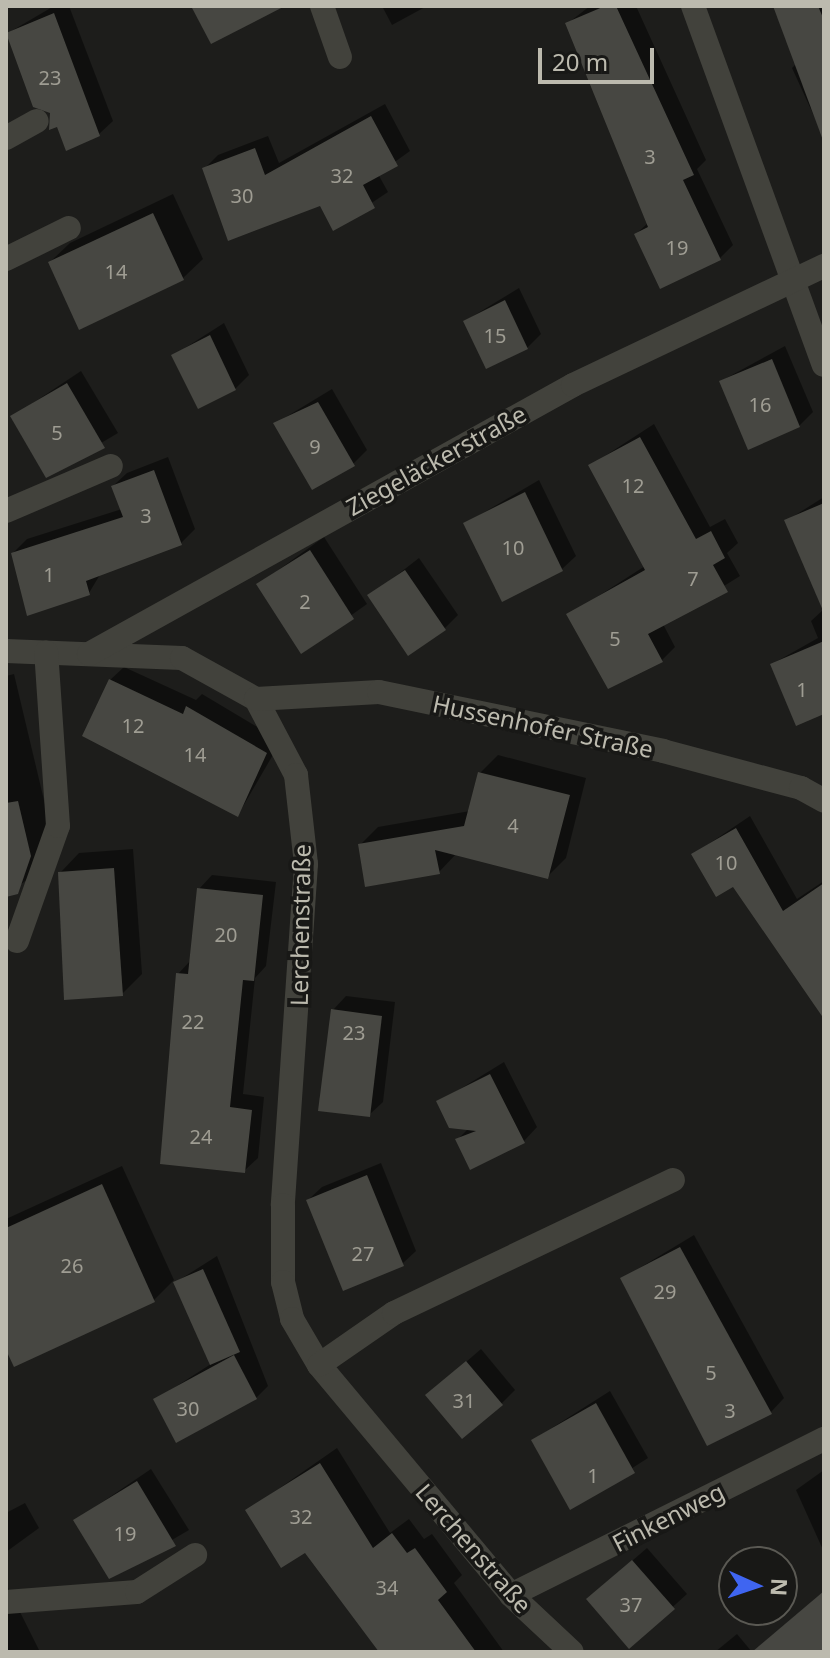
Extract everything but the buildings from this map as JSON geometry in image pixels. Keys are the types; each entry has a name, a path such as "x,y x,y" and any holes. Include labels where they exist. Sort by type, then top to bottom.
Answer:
{"street":[{"path":"322,6 340,57"},
{"path":"693,6 824,365"},
{"path":"6,138 37,121"},
{"path":"6,259 69,228"},
{"name":"Ziegeläckerstraße","path":"89,654 573,385 824,266"},
{"path":"6,511 111,466"},
{"path":"6,651 182,658 256,699"},
{"path":"17,941 58,826 46,652"},
{"name":"Hussenhofer Straße","path":"256,699 379,692 801,788 824,801"},
{"name":"Lerchenstraße","path":"256,699 296,775 306,864 286,1129 283,1282 292,1319 319,1365 511,1595 572,1652"},
{"path":"801,788 824,777"},
{"path":"319,1365 394,1313 673,1180"},
{"name":"Finkenweg","path":"511,1595 824,1439"},
{"path":"6,1602 137,1592 195,1555"}]}
